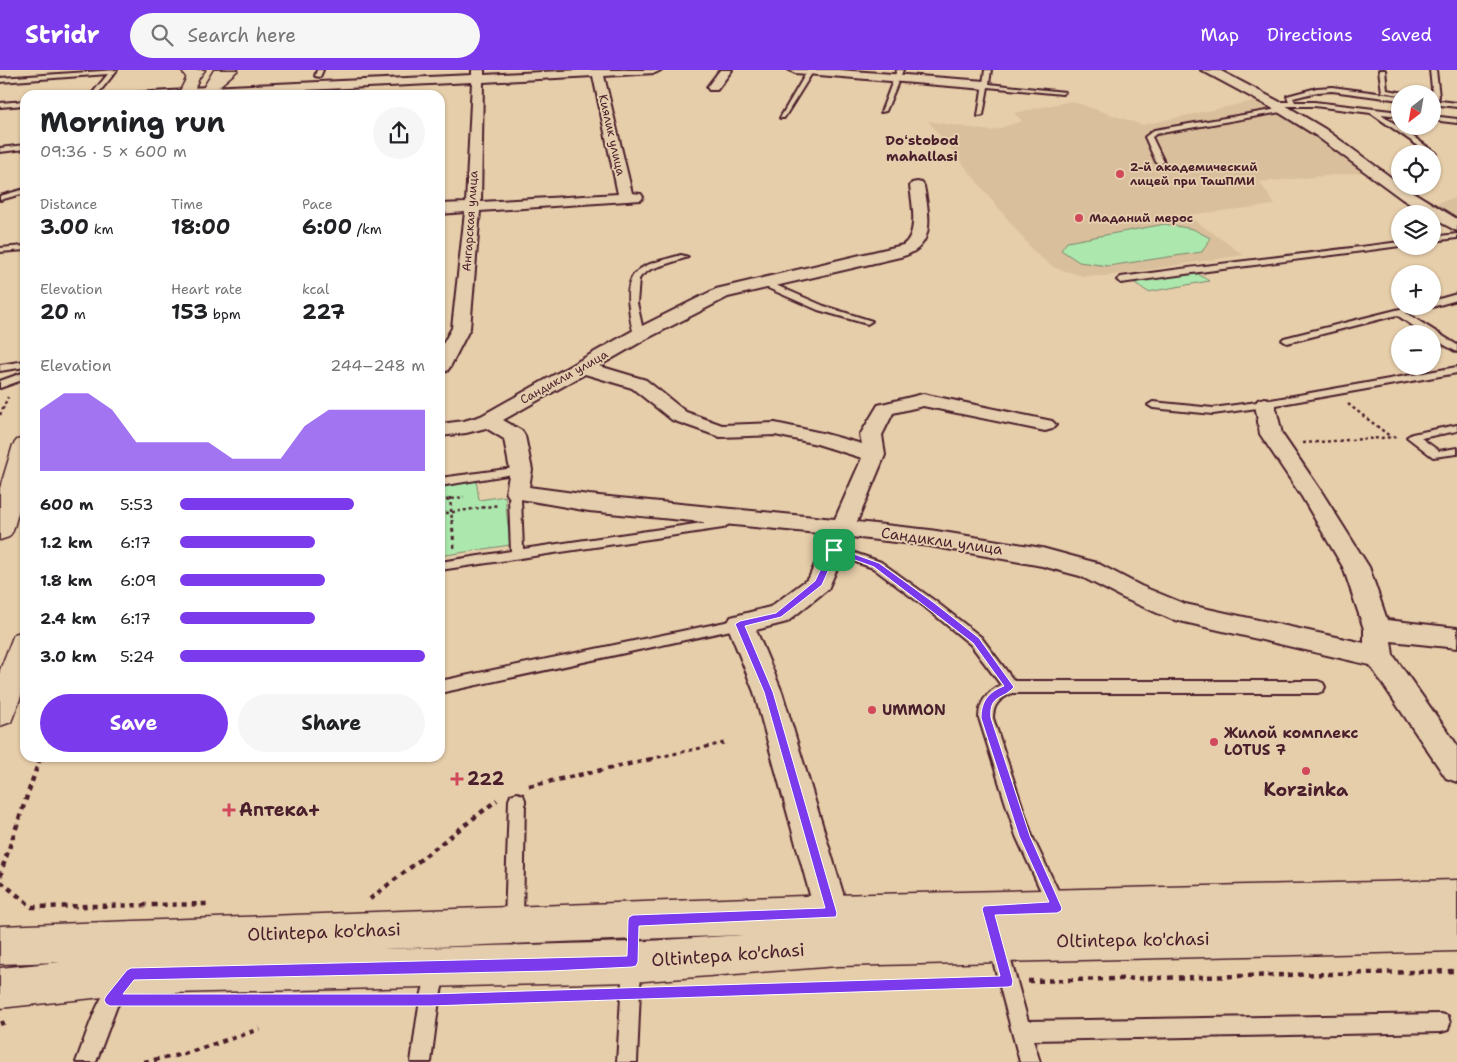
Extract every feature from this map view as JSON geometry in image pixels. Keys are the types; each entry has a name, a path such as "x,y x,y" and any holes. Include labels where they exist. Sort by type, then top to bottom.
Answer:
{"main road":[{"path":"210,90 220,70"},
{"path":"210,90 232,70"},
{"path":"187,90 193,72"},
{"path":"1,522 20,461"},
{"path":"0,713 20,656"},
{"name":"Oltintepa ko'chasi","path":"992,926 1057,908 1457,898"},
{"path":"631,978 633,920"},
{"name":"Oltintepa ko'chasi","path":"0,945 633,920 835,930 992,926 1457,932"},
{"name":"Oltintepa ko'chasi","path":"9,1002 131,974 551,965 631,978 835,930"}],"street":[{"path":"225,90 478,74 598,73 655,70"},
{"path":"713,86 726,70"},
{"path":"795,70 898,74 985,85"},
{"path":"1207,70 1217,73 1284,106 1407,196 1457,226"},
{"name":"Киялик улица","path":"473,207 631,197 598,73"},
{"name":"Ангарская улица","path":"445,358 461,328 473,207 478,74"},
{"name":"Сандикли улица","path":"445,429 466,427 488,420 639,335 722,293 900,252 912,247 918,238 920,210 917,186"},
{"path":"445,210 473,207"},
{"path":"583,367 639,384 678,416 720,431 775,429 822,439 874,455"},
{"path":"835,930 768,692 740,624 778,615 819,583 874,455 871,435 885,409 923,400 1045,425"},
{"path":"1265,404 1271,434 1313,496 1356,567 1377,629 1379,657 1457,769"},
{"path":"488,420 514,436 518,488"},
{"name":"Сандикли улица","path":"518,488 590,503 838,539 930,538 1042,557 1088,569 1132,592 1180,612 1266,633 1379,657"},
{"path":"1377,629 1457,638"}],"lane":[{"path":"980,115 988,70"},
{"path":"1382,70 1384,91 1391,92"},
{"path":"1433,70 1434,85"},
{"path":"98,90 113,71"},
{"path":"0,80 113,71"},
{"path":"782,117 811,71"},
{"path":"883,111 898,74"},
{"path":"0,86 106,80"},
{"path":"985,85 1062,92"},
{"path":"1284,106 1290,97 1317,90 1332,89 1391,97"},
{"path":"1441,99 1457,100"},
{"path":"1441,101 1457,105"},
{"path":"0,105 20,103"},
{"path":"1160,162 1148,137 1154,132 1284,106 1314,104 1391,113"},
{"path":"1371,110 1421,145"},
{"path":"1441,119 1457,121"},
{"path":"0,150 20,148"},
{"path":"0,198 20,192"},
{"path":"1441,238 1457,236"},
{"path":"1121,280 1391,245"},
{"path":"0,250 20,248"},
{"path":"639,335 632,303 635,278 644,269 684,257"},
{"path":"764,283 821,308 867,321"},
{"path":"1441,301 1457,297"},
{"path":"1287,340 1391,315"},
{"path":"1402,315 1418,325"},
{"path":"1441,339 1457,349"},
{"path":"0,368 20,365"},
{"path":"1153,405 1213,411 1265,404 1457,370"},
{"path":"0,385 20,377"},
{"path":"1412,437 1457,428"},
{"path":"1412,437 1437,456 1457,451"},
{"path":"445,482 518,488 517,554"},
{"path":"445,565 723,524"},
{"path":"838,539 877,565 976,640 1010,687"},
{"path":"445,686 740,624"},
{"path":"1057,908 1024,836 986,718 986,708 990,699 998,692 1010,687 1318,687"},
{"path":"513,795 514,925"},
{"path":"992,926 1030,1062"},
{"path":"422,1062 430,1000 438,966"},
{"path":"86,1062 110,1000 131,974"},
{"path":"626,1062 631,978"},
{"path":"1021,1031 1441,1023"}],"path":[{"path":"1333,392 1391,437"},
{"path":"1278,445 1412,437"},
{"path":"445,482 450,499 456,564"},
{"path":"445,513 518,488"},
{"path":"445,500 464,497"},
{"path":"361,900 371,899 513,795 724,743"},
{"path":"39,762 1,872 1,882 32,906 213,904"},
{"path":"631,978 1008,981 1457,971"},
{"path":"0,1024 9,1002"},
{"path":"144,1062 184,1054 260,1029"}],"shaded area":[{"path":"1268,98 1317,124 1378,171 1260,182 1275,205 1187,215 1244,255 1107,276 1083,276 1055,268 1035,253 928,121 991,131 1022,121 1014,113 1071,101 1142,125"},
{"path":"1457,197 1457,218 1441,211 1441,205 1431,205"}],"green space":[{"path":"1165,224 1193,229 1210,238 1202,252 1108,266 1079,262 1061,250 1067,242"},
{"path":"1192,270 1209,281 1148,292 1132,281"},
{"path":"476,479 479,500 505,496 510,545 445,555 445,484"}],"place":[{"name":"2-й академический лицей при ТашПМИ","path":"1120,174"},
{"name":"Маданий мерос","path":"1079,218"},
{"name":"UMMON","path":"872,710"},
{"name":"Жилой комплекс LOTUS 7","path":"1214,742"},
{"name":"Korzinka","path":"1306,771"},
{"name":"222","path":"457,779"},
{"name":"Аптека+","path":"229,810"}],"district":[{"name":"Doʻstobod mahallasi","path":"922,148"}],"route":[{"path":"834,550 877,565 930,604 976,640 1010,687 998,692 990,699 986,708 986,718 1024,836 1057,908 988,909 1008,981 430,1000 110,1000 131,974 632,962 633,920 832,913 768,692 740,624 778,615 819,583 834,550"}]}
